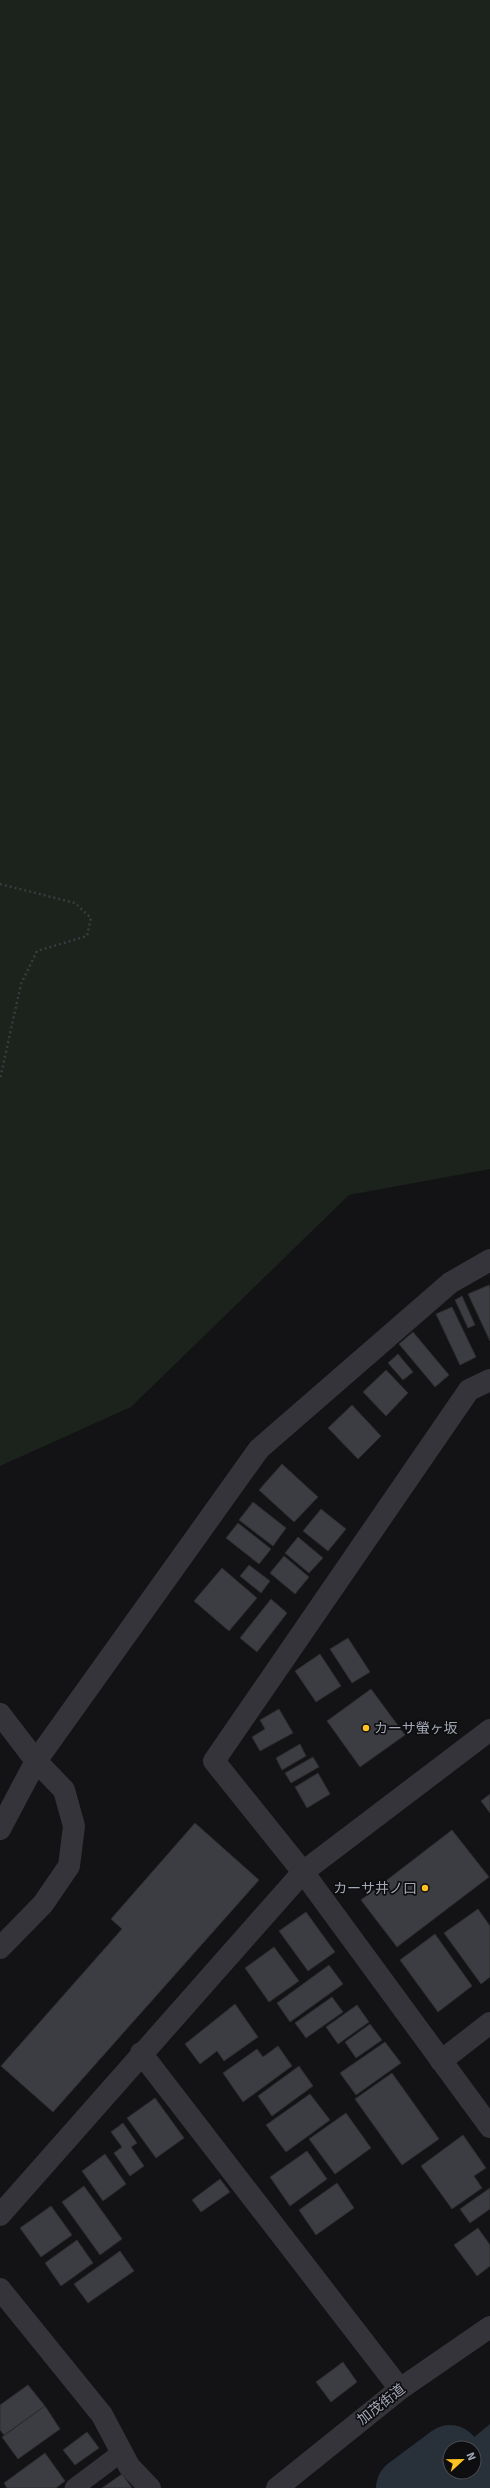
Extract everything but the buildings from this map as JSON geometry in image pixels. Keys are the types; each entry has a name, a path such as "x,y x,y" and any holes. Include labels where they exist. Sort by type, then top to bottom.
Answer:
{"street":[{"path":"0,1829 36,1761 259,1449 450,1283 490,1260"},
{"path":"490,1380 469,1390 214,1761 302,1872 490,2127"},
{"path":"0,1714 36,1761 64,1790 74,1826 69,1866 43,1904 0,1948"},
{"path":"0,2215 141,2052 302,1872 490,1730"},
{"path":"441,2061 490,2023"},
{"path":"141,2052 400,2389"},
{"path":"0,2289 102,2415 129,2466 150,2488"},
{"name":"加茂街道","path":"277,2488 400,2389 490,2327"}],"lane":[{"path":"74,2488 122,2452"}],"path":[{"path":"0,884 75,903 90,918 87,936 37,951 21,984 0,1079"}],"shaded area":[{"path":"0,0 490,0 490,1169 349,1195 131,1407 0,1466"},
{"path":"490,2424 490,2488 415,2488 442,2465 442,2480 482,2480 482,2440 471,2440"}],"waterway":[{"path":"407,2488 442,2462"}],"place":[{"name":"カーサ螢ヶ坂","path":"366,1728"},
{"name":"カーサ井ノ口","path":"425,1888"}]}
